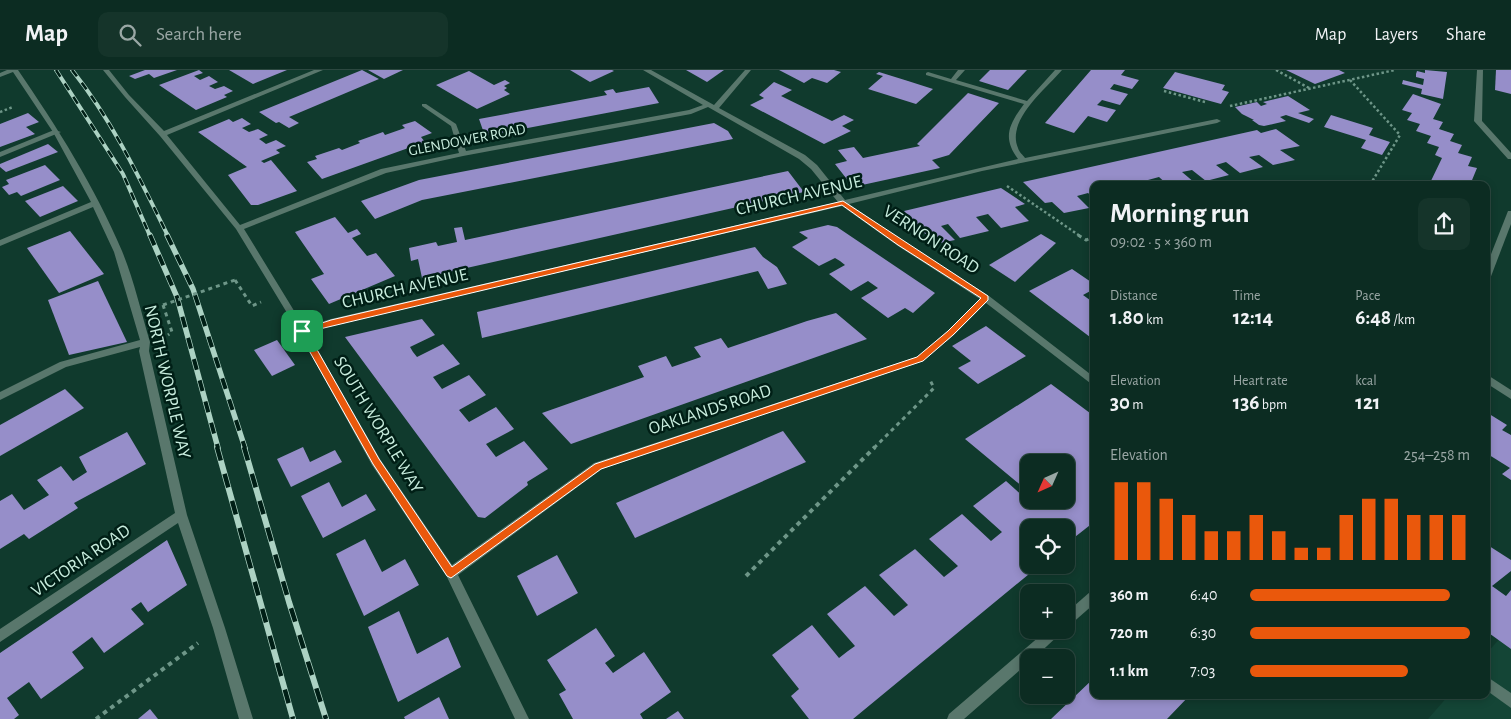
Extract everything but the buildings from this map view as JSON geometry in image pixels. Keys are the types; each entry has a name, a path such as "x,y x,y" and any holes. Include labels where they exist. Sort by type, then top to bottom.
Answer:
{"street":[{"path":"0,75 14,70"},
{"name":"NORTH WORPLE WAY","path":"14,70 57,132 118,252 145,342 144,351 180,515 219,628 246,719"},
{"name":"SOUTH WORPLE WAY","path":"106,70 127,96 164,134 238,228 302,331 376,462 451,573 522,719"},
{"path":"164,134 320,70"},
{"name":"VERNON ROAD","path":"646,70 802,157 814,167 843,203 901,244 986,298 1090,379"},
{"path":"712,107 748,70"},
{"path":"952,81 962,70"},
{"path":"1023,160 1015,153 1012,141 1013,130 1027,103 1059,70"},
{"path":"1480,70 1478,121 1511,157"},
{"path":"928,74 1027,103"},
{"path":"424,106 454,124 463,154"},
{"name":"GLENDOWER ROAD","path":"238,228 384,171 463,154 712,107"},
{"name":"CHURCH AVENUE","path":"302,331 331,322 843,203 901,187 1217,121"},
{"path":"0,155 57,132"},
{"path":"0,243 94,203"},
{"path":"1490,268 1511,213"},
{"name":"OAKLANDS ROAD","path":"451,573 598,466 920,359 951,333 986,298"},
{"path":"0,396 63,364 145,342"},
{"path":"1490,381 1511,395"},
{"name":"VICTORIA ROAD","path":"0,636 180,515"},
{"path":"1075,613 1090,600"},
{"path":"954,719 1046,639"},
{"path":"1490,685 1511,701"}],"path":[{"path":"1276,70 1310,88"},
{"path":"1164,91 1224,108 1395,70"},
{"path":"1350,80 1400,135 1372,181"},
{"path":"0,112 13,107"},
{"path":"1217,121 1224,108"},
{"path":"983,170 1086,240 1090,239"},
{"path":"172,332 163,305 235,280 246,300"},
{"path":"746,576 934,388 920,359"},
{"path":"96,719 219,628"}],"shaded area":[{"path":"1511,626 1511,719 1428,719 1446,699 1490,699 1490,650"}],"railway":[{"path":"56,70 123,174 150,236"},
{"path":"72,70 113,129 168,236"},
{"path":"150,235 177,297 218,448"},
{"path":"167,235 193,289 245,448"},
{"path":"217,447 293,719"},
{"path":"244,447 289,602 326,719"}],"route":[{"path":"843,203 901,244 986,298 951,333 920,359 598,466 451,573 376,462 302,331 331,322 843,203"}]}
